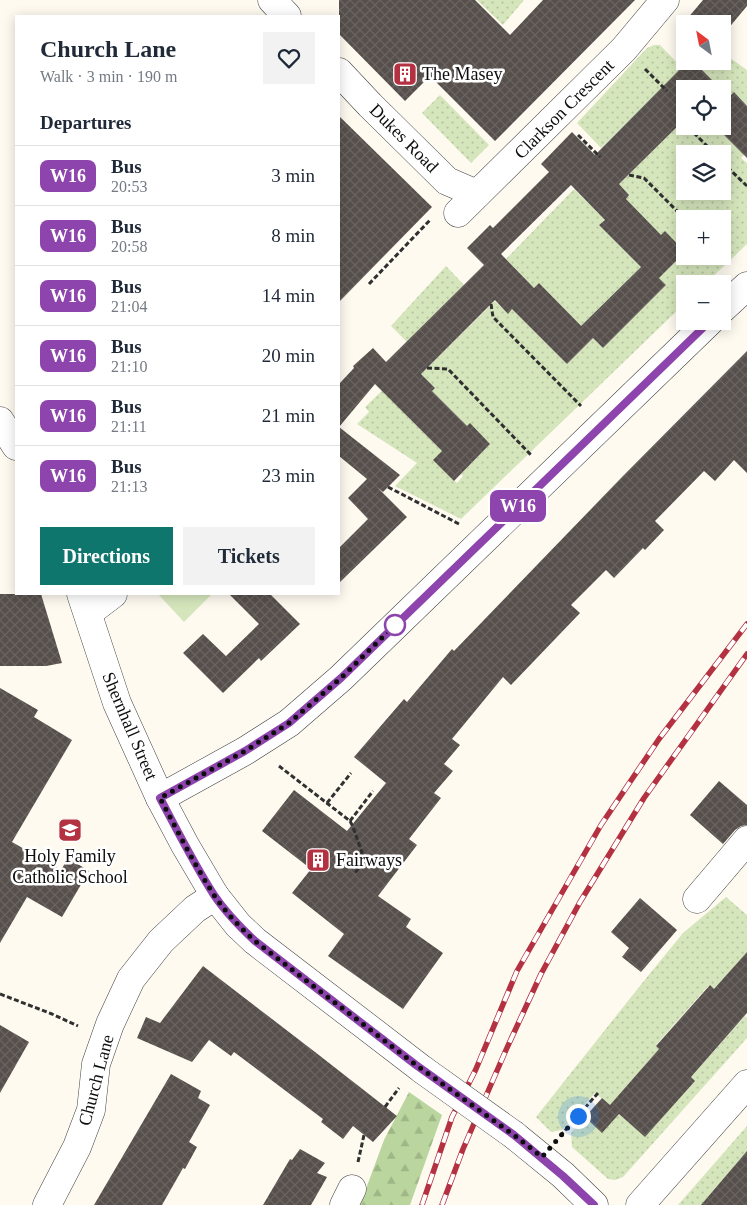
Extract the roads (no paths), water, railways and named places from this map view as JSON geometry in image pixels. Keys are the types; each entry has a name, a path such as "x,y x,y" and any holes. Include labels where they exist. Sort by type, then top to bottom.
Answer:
{"street":[{"path":"272,0 286,15"},
{"name":"Clarkson Crescent","path":"466,198 624,49 665,0"},
{"name":"Dukes Road","path":"340,73 370,105 466,198"},
{"path":"731,301 747,286"},
{"path":"160,798 245,751 289,723 341,678 701,330"},
{"path":"0,421 15,444"},
{"path":"84,603 110,595"},
{"name":"Shernhall Street","path":"84,603 117,703 160,798 215,896 238,925 255,941 423,1070 542,1157 594,1205"},
{"path":"697,899 747,840"},
{"name":"Church Lane","path":"47,1205 77,1147 91,1110 96,1064 132,979 161,941 195,909 215,896"},
{"path":"640,1205 747,1084"}],"railway":[{"path":"422,1205 452,1117 476,1069 517,971 601,825 659,739 747,624"},
{"path":"442,1205 463,1149 506,1050 541,974 580,902 644,798 747,654"}],"place":[{"name":"The Masey","path":"405,74"},
{"name":"Holy Family Catholic School","path":"70,830"},
{"name":"Fairways","path":"318,860"}]}
